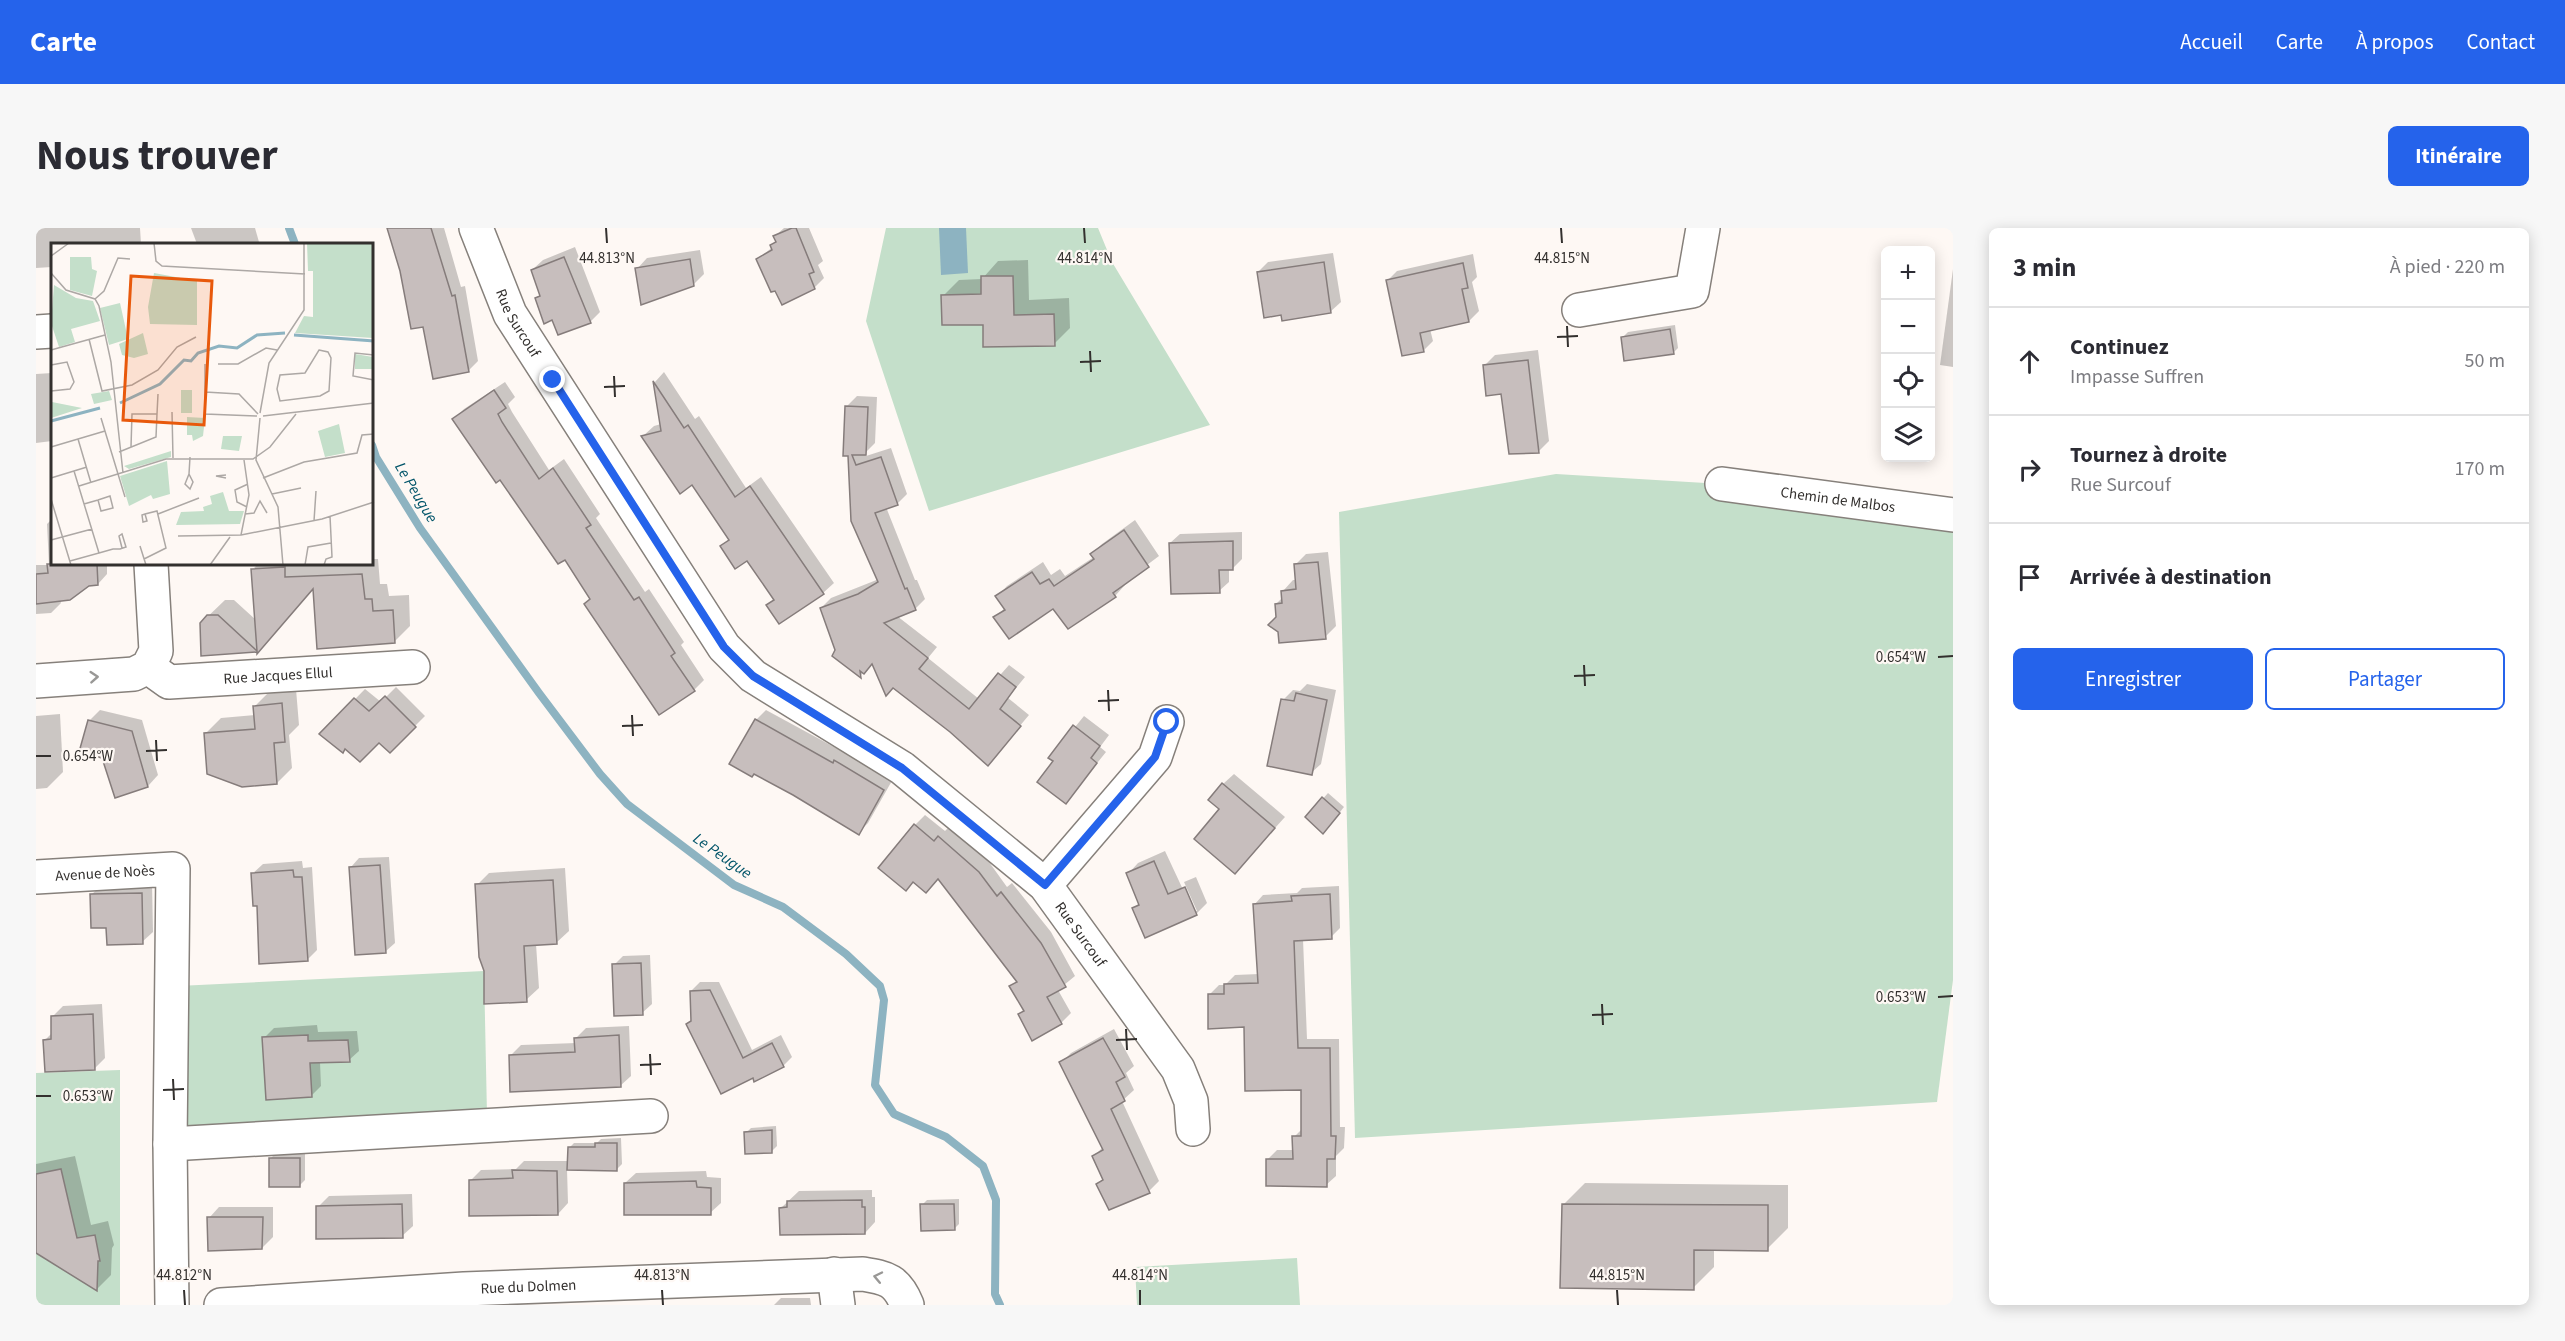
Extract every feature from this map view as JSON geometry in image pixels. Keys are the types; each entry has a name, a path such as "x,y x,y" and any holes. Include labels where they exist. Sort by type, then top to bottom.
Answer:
{"street":[{"path":"1579,310 1692,291 1703,228"},
{"name":"Rue Surcouf","path":"485,229 510,314 724,647 753,676 902,768 1045,885 1178,1070 1191,1101 1193,1129"},
{"path":"36,332 51,331"},
{"name":"Chemin de Malbos","path":"1722,484 1953,515"},
{"path":"36,681 134,674 148,667 156,651 151,566"},
{"name":"Rue Jacques Ellul","path":"148,667 169,682 414,667"},
{"path":"1045,885 1155,757 1167,722"},
{"name":"Avenue de Noès","path":"36,877 173,868 170,1144"},
{"path":"172,1305 170,1144 651,1116"},
{"name":"Rue du Dolmen","path":"221,1305 836,1289 863,1274 887,1278 903,1296 907,1305"}],"green space":[{"path":"886,228 1098,228 1112,262 1210,425 929,511 866,321"},
{"path":"1556,474 1722,484 1953,524 1953,980 1937,1102 1355,1138 1339,512"},
{"path":"484,971 487,1115 179,1130 178,986"},
{"path":"120,1070 120,1305 36,1305 36,1073"},
{"path":"1297,1258 1300,1305 1137,1305 1135,1267"}],"water":[{"path":"939,228 966,228 968,273 941,275"}],"building":[{"path":"387,228 431,228 452,296 455,295 469,372 433,379 423,327 411,329 400,271"},
{"path":"796,228 814,272 809,274 815,289 782,305 775,291 771,292 756,259 772,250 770,245 776,242 773,236"},
{"path":"564,257 591,323 558,335 552,320 544,324 535,298 540,296 531,270"},
{"path":"690,259 694,286 641,305 635,268"},
{"path":"1324,262 1331,313 1282,321 1281,315 1264,318 1257,272"},
{"path":"1463,263 1468,288 1462,289 1469,322 1420,333 1424,352 1402,356 1386,280"},
{"path":"981,276 1013,276 1014,315 1054,314 1055,346 983,347 983,325 942,325 941,295 981,294"},
{"path":"1670,329 1674,354 1624,361 1621,337"},
{"path":"1528,360 1539,453 1509,454 1501,394 1486,396 1483,365"},
{"path":"653,381 684,428 688,425 735,497 750,486 824,594 779,624 766,605 774,600 747,561 735,569 720,546 729,540 692,485 680,494 641,436 661,431"},
{"path":"494,390 506,408 498,414 502,422 539,479 553,468 591,525 586,528 634,600 639,597 675,653 671,656 695,691 659,715 584,604 590,599 565,560 558,564 500,480 496,483 452,419"},
{"path":"845,406 868,407 866,455 852,455 856,465 881,457 898,505 875,513 905,589 907,588 916,610 884,623 928,658 919,669 969,709 998,673 1016,687 1000,709 1021,726 988,766 950,732 893,688 886,696 872,664 864,674 860,671 861,678 832,656 835,650 820,608 858,594 878,582 851,521 848,456 843,456"},
{"path":"1124,530 1149,567 1113,593 1116,597 1068,629 1053,609 1009,639 993,617 1005,610 995,596 1032,572 1040,584 1049,579 1054,586 1094,559 1090,554"},
{"path":"1233,541 1233,570 1219,570 1220,593 1171,594 1169,543"},
{"path":"1318,562 1326,639 1279,643 1278,632 1268,625 1276,617 1275,604 1282,603 1281,591 1296,589 1294,564"},
{"path":"47,564 51,566 97,566 98,585 89,586 70,600 36,604 36,574 48,573"},
{"path":"285,567 285,577 362,574 365,599 372,599 373,611 393,610 395,643 317,649 313,589 257,654 257,652 201,656 200,623 207,615 218,615 257,651 251,569"},
{"path":"1296,693 1327,700 1312,775 1267,766 1281,699 1294,701"},
{"path":"385,696 416,727 390,753 379,743 360,762 345,749 343,753 319,734 354,698 369,711"},
{"path":"282,703 285,742 274,743 277,784 242,787 207,774 204,733 255,729 253,706"},
{"path":"755,719 833,763 834,760 884,790 859,835 793,795 754,774 752,777 729,764"},
{"path":"88,720 132,731 148,787 115,798 102,758 79,752"},
{"path":"1073,725 1100,746 1091,758 1097,763 1066,804 1037,782 1053,761 1048,758"},
{"path":"1222,783 1275,828 1235,874 1194,839 1219,809 1208,800"},
{"path":"1322,797 1340,813 1323,834 1305,817"},
{"path":"914,824 934,841 938,836 979,872 997,896 1001,892 1041,943 1066,987 1047,997 1062,1024 1032,1041 1018,1014 1024,1011 1009,986 1017,982 938,879 926,893 913,882 906,891 878,868"},
{"path":"1154,861 1168,894 1185,887 1197,915 1145,938 1132,908 1139,905 1126,873"},
{"path":"380,865 386,953 355,955 349,867"},
{"path":"293,870 294,877 302,877 308,961 259,964 257,906 253,906 251,873"},
{"path":"553,880 557,944 524,946 527,1002 484,1004 484,971 479,957 475,884"},
{"path":"142,893 143,944 107,945 106,928 91,928 90,894"},
{"path":"1330,894 1332,939 1294,941 1298,1048 1330,1048 1331,1136 1336,1136 1335,1159 1327,1159 1327,1187 1266,1186 1266,1159 1293,1159 1292,1136 1301,1136 1301,1090 1245,1091 1244,1027 1208,1029 1208,994 1224,994 1224,984 1258,983 1253,904 1292,901 1291,896"},
{"path":"641,963 643,1015 614,1016 612,964"},
{"path":"710,990 743,1058 772,1043 784,1067 754,1082 753,1078 721,1094 686,1024 691,1021 690,991"},
{"path":"93,1014 95,1070 45,1072 43,1040 51,1039 51,1016"},
{"path":"308,1035 308,1041 348,1040 350,1062 310,1063 312,1097 266,1100 262,1037"},
{"path":"619,1035 621,1087 510,1092 509,1055 575,1052 574,1038"},
{"path":"1103,1038 1125,1077 1116,1082 1125,1101 1111,1109 1150,1193 1109,1210 1096,1184 1103,1180 1092,1156 1103,1150 1059,1062"},
{"path":"772,1130 772,1153 745,1154 744,1132"},
{"path":"595,1143 617,1143 617,1171 567,1170 568,1147 595,1147"},
{"path":"269,1158 300,1158 300,1187 269,1187"},
{"path":"61,1169 77,1238 95,1235 100,1261 98,1261 97,1291 36,1253 36,1174"},
{"path":"512,1170 557,1171 558,1215 469,1216 469,1180 513,1178"},
{"path":"696,1181 697,1187 711,1188 711,1215 624,1215 624,1183"},
{"path":"862,1200 862,1207 865,1207 865,1234 780,1235 779,1208 787,1207 787,1201"},
{"path":"402,1204 403,1238 316,1239 316,1206"},
{"path":"920,1204 954,1204 955,1230 921,1231"},
{"path":"1562,1204 1768,1205 1768,1251 1694,1250 1694,1290 1560,1288"},
{"path":"207,1217 263,1217 262,1249 208,1251"}],"waterway":[{"name":"Le Peugue","path":"289,228 295,243"},
{"name":"Le Peugue","path":"374,451 420,528 539,693 600,774 627,804 734,885 783,907 846,954 880,986 884,1000 875,1085 894,1114 946,1137 983,1166 996,1200 995,1294 1000,1305"}],"route":[{"path":"553,380 724,647 753,676 902,768 1045,885 1155,757 1167,722"}]}
